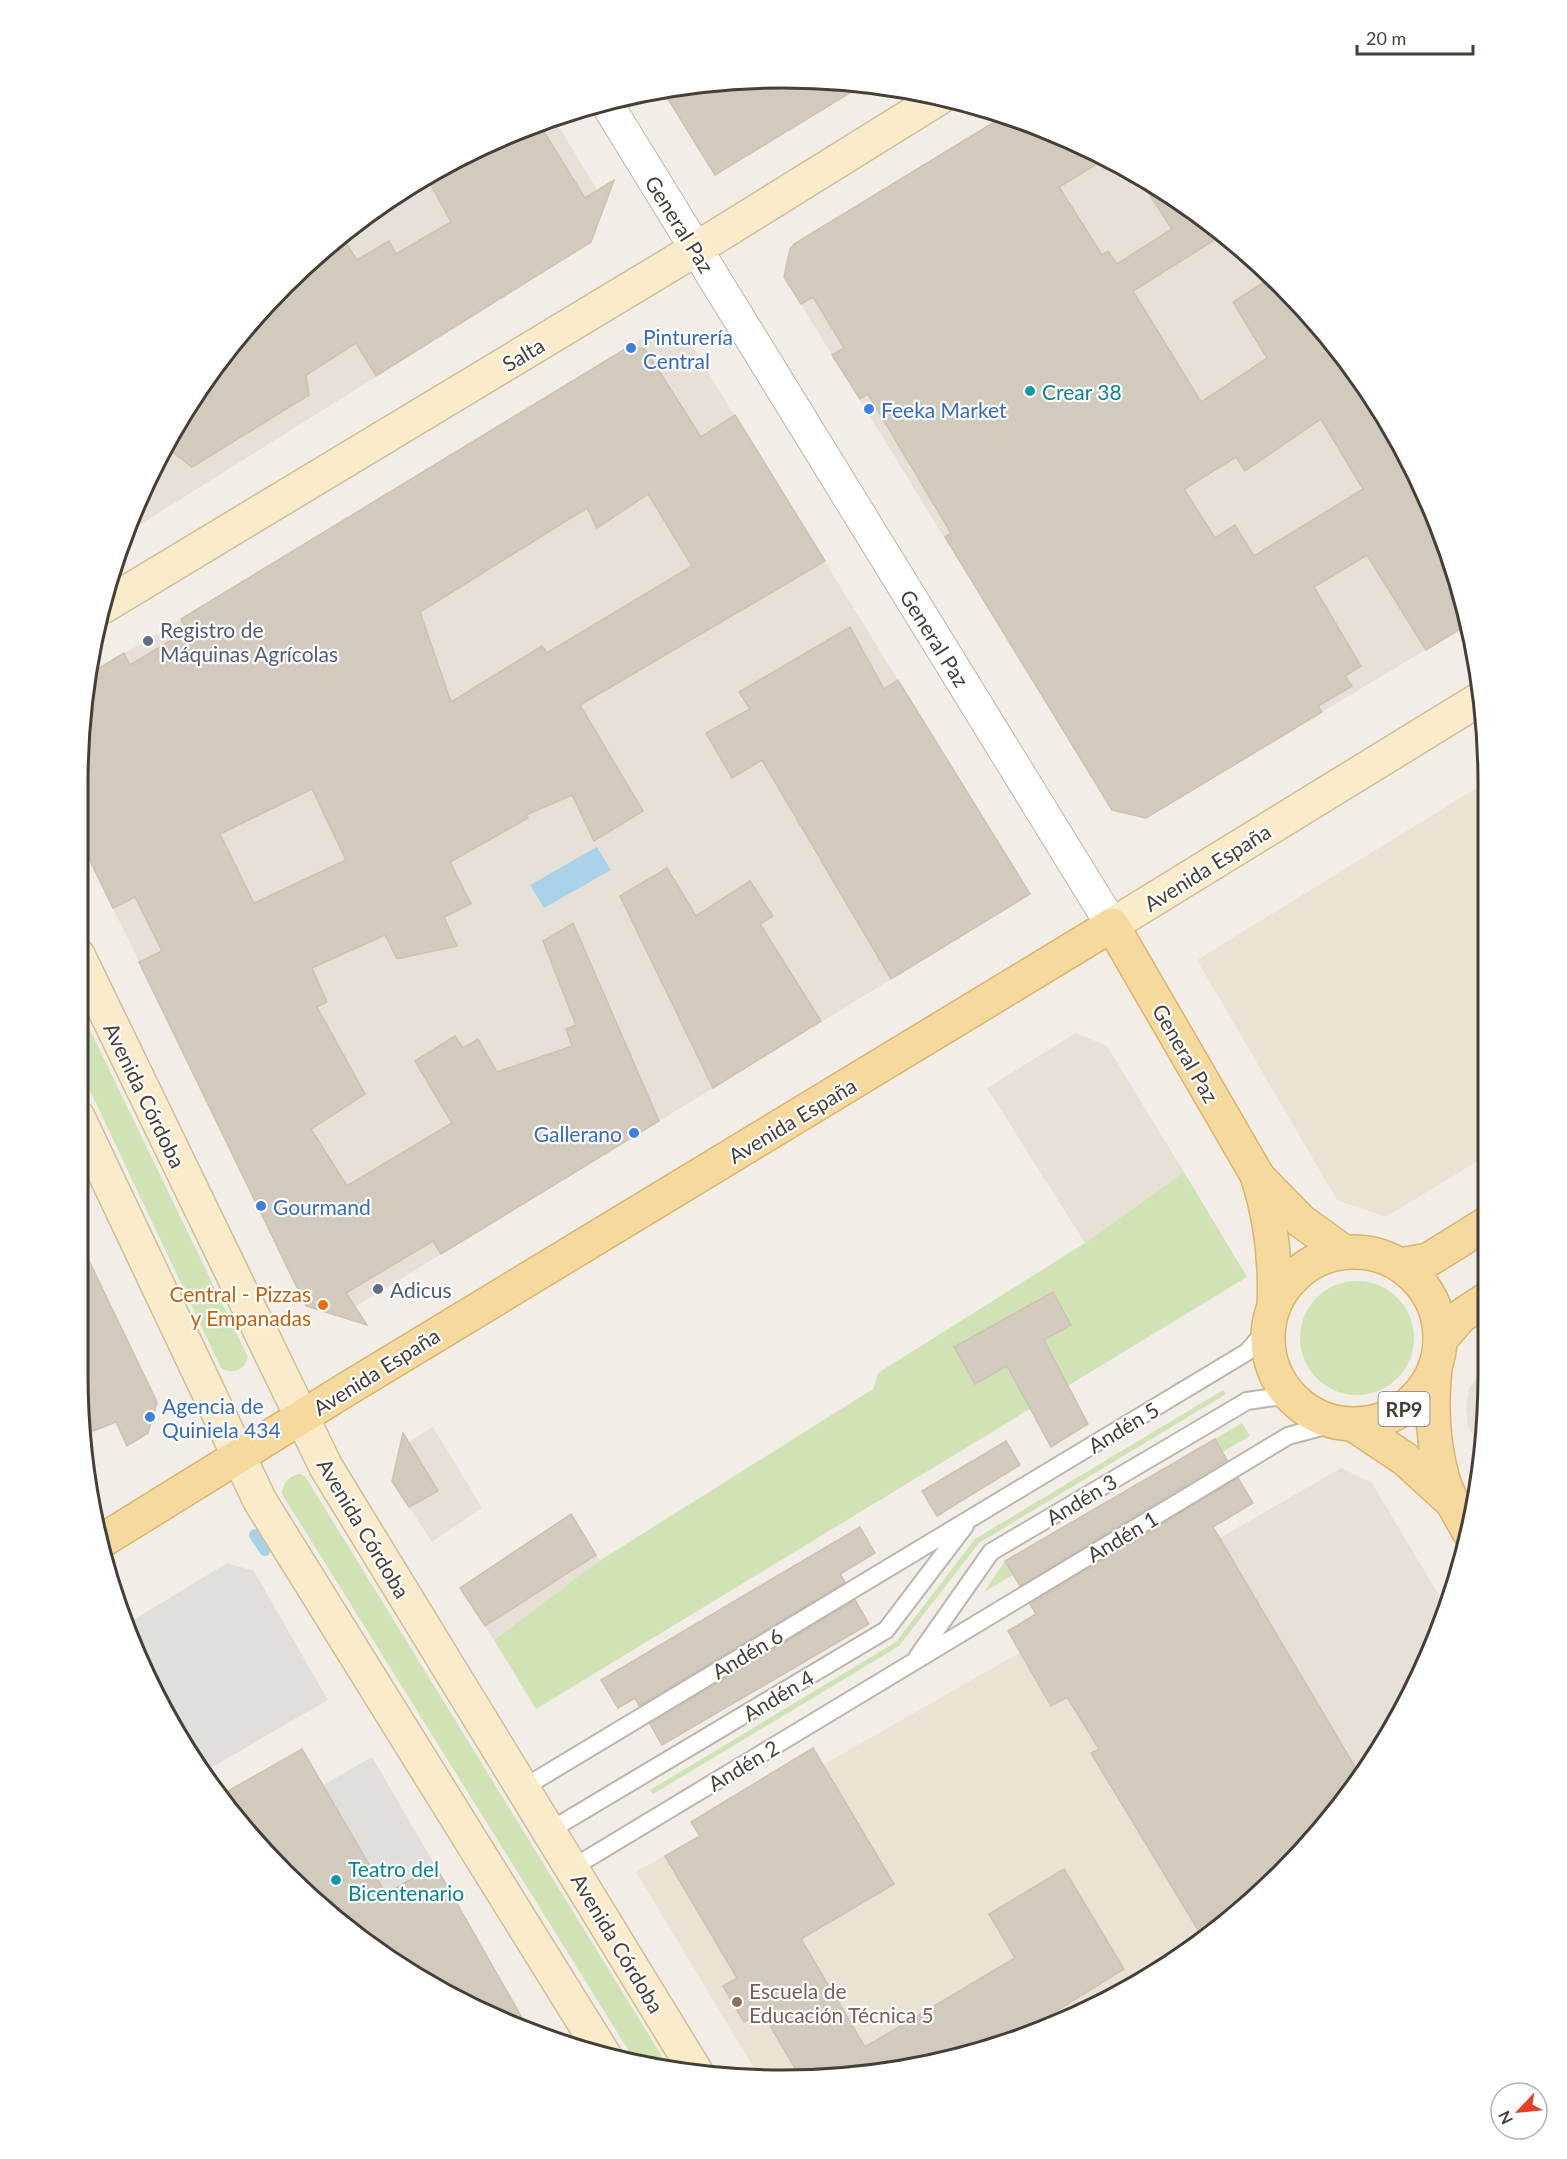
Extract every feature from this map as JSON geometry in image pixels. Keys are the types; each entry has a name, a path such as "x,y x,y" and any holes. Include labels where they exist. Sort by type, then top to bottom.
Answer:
{"main road":[{"name":"Salta","path":"113,601 696,249 929,104"},
{"name":"Avenida España","path":"108,1537 1474,703"},
{"name":"General Paz","path":"1112,925 1257,1175 1301,1221 1344,1252"},
{"name":"Avenida Córdoba","path":"88,976 326,1467 692,2065"},
{"path":"88,1139 260,1501 598,2045"},
{"name":"General Paz","path":"1257,1175 1272,1240 1271,1317"},
{"path":"1400,1265 1428,1260 1478,1229"},
{"path":"1452,1502 1405,1459 1345,1424 1311,1414 1282,1386 1272,1368 1268,1349 1271,1317 1281,1291 1302,1269 1328,1255 1368,1252 1400,1265 1420,1282 1431,1298 1438,1317 1438,1353 1433,1390 1434,1421 1444,1483 1463,1521"},
{"name":"RP9","path":"1345,1424 1370,1424 1389,1418 1406,1408 1420,1394 1438,1353 1461,1316 1478,1305"}],"street":[{"name":"General Paz","path":"611,110 1112,925"}],"lane":[{"name":"Andén 5","path":"971,1518 1248,1352 1271,1317"},
{"name":"Andén 3","path":"914,1662 991,1552 1247,1401 1260,1398 1292,1398"},
{"name":"Andén 1","path":"914,1662 1288,1436 1345,1424"},
{"name":"Andén 6","path":"522,1788 971,1518"},
{"name":"Andén 4","path":"549,1831 886,1630 971,1518"},
{"name":"Andén 2","path":"572,1868 914,1662"}],"shaded area":[{"path":"995,121 1049,141 1131,182 1207,232 1242,261 1306,325 1335,360 1361,397 1407,476 1442,560 1461,629 1146,818 1112,810 784,277 790,247"},
{"path":"558,126 605,203 591,242 138,526 160,476 182,436 232,360 292,292 325,261 397,206 476,160"},
{"path":"655,331 688,340 1019,876 1011,906 340,1316 306,1306 88,857 90,738 98,669"},
{"path":"1478,787 1478,1161 1386,1217 1337,1200 1197,960"},
{"path":"1076,1033 1107,1046 1184,1172 1085,1243 987,1088"},
{"path":"1478,1377 1475,1439 1468,1426 1466,1408 1469,1389"},
{"path":"433,1427 482,1508 432,1542 392,1481 400,1447"},
{"path":"1341,1468 1372,1483 1442,1600 1407,1683 1356,1769 1220,1538"},
{"path":"571,1514 600,1561 494,1640 460,1588"},
{"path":"1220,1538 1356,1769 1306,1834 1242,1898 1207,1927 1131,1977 1091,1999 1007,2034 963,2047 874,2065 829,2069 755,2069 636,1872"},
{"path":"227,1563 254,1571 328,1700 210,1768 160,1683 133,1620"},
{"path":"372,1757 435,1865 386,1894 323,1785"}],"green space":[{"path":"88,1026 248,1357 238,1370 230,1371 221,1368 88,1086"},
{"path":"1184,1172 1247,1277 536,1709 494,1640 599,1561 873,1389 878,1373 1085,1243"},
{"path":"1357,1281 1379,1286 1397,1298 1409,1316 1414,1338 1409,1360 1397,1378 1379,1390 1357,1395 1335,1390 1317,1378 1305,1360 1300,1338 1305,1316 1317,1298 1335,1286"},
{"path":"1223,1390 1226,1394 979,1543 899,1646 653,1794 650,1790 896,1642 975,1539"},
{"path":"1242,1423 1250,1436 984,1592 1005,1561"},
{"path":"300,1474 305,1476 664,2060 630,2053 282,1494 283,1486 293,1476"}],"water":[{"path":"597,847 611,870 544,908 530,885"}],"building":[{"path":"784,88 851,92 715,175 668,99 693,94"},
{"path":"995,121 1049,141 1098,164 1059,187 1102,255 1108,251 1117,264 1172,229 1148,193 1216,239 1133,291 1201,402 1267,358 1233,302 1264,282 1306,325 1335,360 1361,397 1407,476 1442,560 1461,629 1426,650 1367,555 1314,587 1361,666 1345,676 1352,686 1318,706 1322,712 1146,818 1112,810 945,537 951,533 868,394 860,399 832,355 844,348 813,297 801,304 784,277 790,249 794,244","holes":["1321,419 1363,489 1254,556 1235,525 1215,538 1184,489 1236,457 1245,471"]},
{"path":"544,131 585,198 614,180 591,242 376,376 356,343 306,375 309,395 192,467 173,452 206,397 261,325 292,292 346,243 357,260 389,241 396,254 451,222 431,185 476,160"},
{"path":"630,346 645,349 701,437 735,415 825,561 580,705 643,811 594,841 572,795 526,815 528,818 450,862 471,904 444,917 457,946 397,959 385,935 312,968 327,1002 317,1007 365,1094 311,1129 347,1186 452,1123 415,1061 455,1036 463,1048 478,1039 497,1072 572,1046 566,1029 576,1025 543,941 573,923 659,1121 441,1254 433,1241 346,1293 367,1325 306,1306 139,962 162,951 135,897 113,908 88,857 90,738 98,668 124,653 130,665 187,631 181,619","holes":["648,494 692,566 547,653 542,646 451,702 420,612 587,508 597,528","312,789 346,860 254,903 220,834"]},
{"path":"850,627 884,689 898,680 1030,894 891,979 762,760 732,778 706,733 750,709 739,692"},
{"path":"667,868 696,916 750,881 773,916 760,924 821,1021 713,1088 620,896"},
{"path":"88,1259 157,1402 148,1433 127,1446 116,1422 91,1432 88,1375"},
{"path":"1053,1292 1071,1325 1044,1340 1088,1424 1051,1447 1007,1366 975,1384 954,1347"},
{"path":"403,1433 438,1491 409,1507 392,1481"},
{"path":"1215,1439 1227,1460 1020,1586 1005,1561"},
{"path":"1006,1441 1020,1465 937,1516 922,1491"},
{"path":"1238,1478 1253,1503 1213,1527 1356,1769 1335,1799 1275,1867 1242,1898 1199,1932 1091,1753 1099,1749 1067,1697 1051,1706 1008,1631 1036,1614 1030,1604"},
{"path":"571,1514 596,1555 485,1626 460,1588"},
{"path":"860,1527 875,1553 840,1574 845,1582 639,1706 635,1698 618,1708 601,1680"},
{"path":"855,1600 869,1624 662,1745 650,1724"},
{"path":"813,1748 894,1884 801,1939 865,2047 1015,1958 989,1914 1064,1869 1124,1969 1038,2022 1007,2034 963,2047 874,2065 796,2070 762,2012 744,2022 723,1986 737,1978 665,1856 700,1836 691,1822"},
{"name":"Teatro del Bicentenario","path":"302,1749 386,1894 435,1865 523,2020 476,1999 436,1977 360,1927 292,1867 261,1834 227,1792"}],"waterway":[{"path":"255,1535 265,1550"}],"place":[{"name":"Pinturería Central","path":"631,348"},
{"name":"Crear 38","path":"1030,391"},
{"name":"Feeka Market","path":"869,409"},
{"name":"Registro de Máquinas Agrícolas","path":"148,641"},
{"name":"Gallerano","path":"634,1133"},
{"name":"Gourmand","path":"261,1206"},
{"name":"Adicus","path":"378,1289"},
{"name":"Central - Pizzas y Empanadas","path":"323,1305"},
{"name":"Agencia de Quiniela 434","path":"150,1417"},
{"name":"Teatro del Bicentenario","path":"336,1880"},
{"name":"Escuela de Educación Técnica 5","path":"737,2002"}]}
